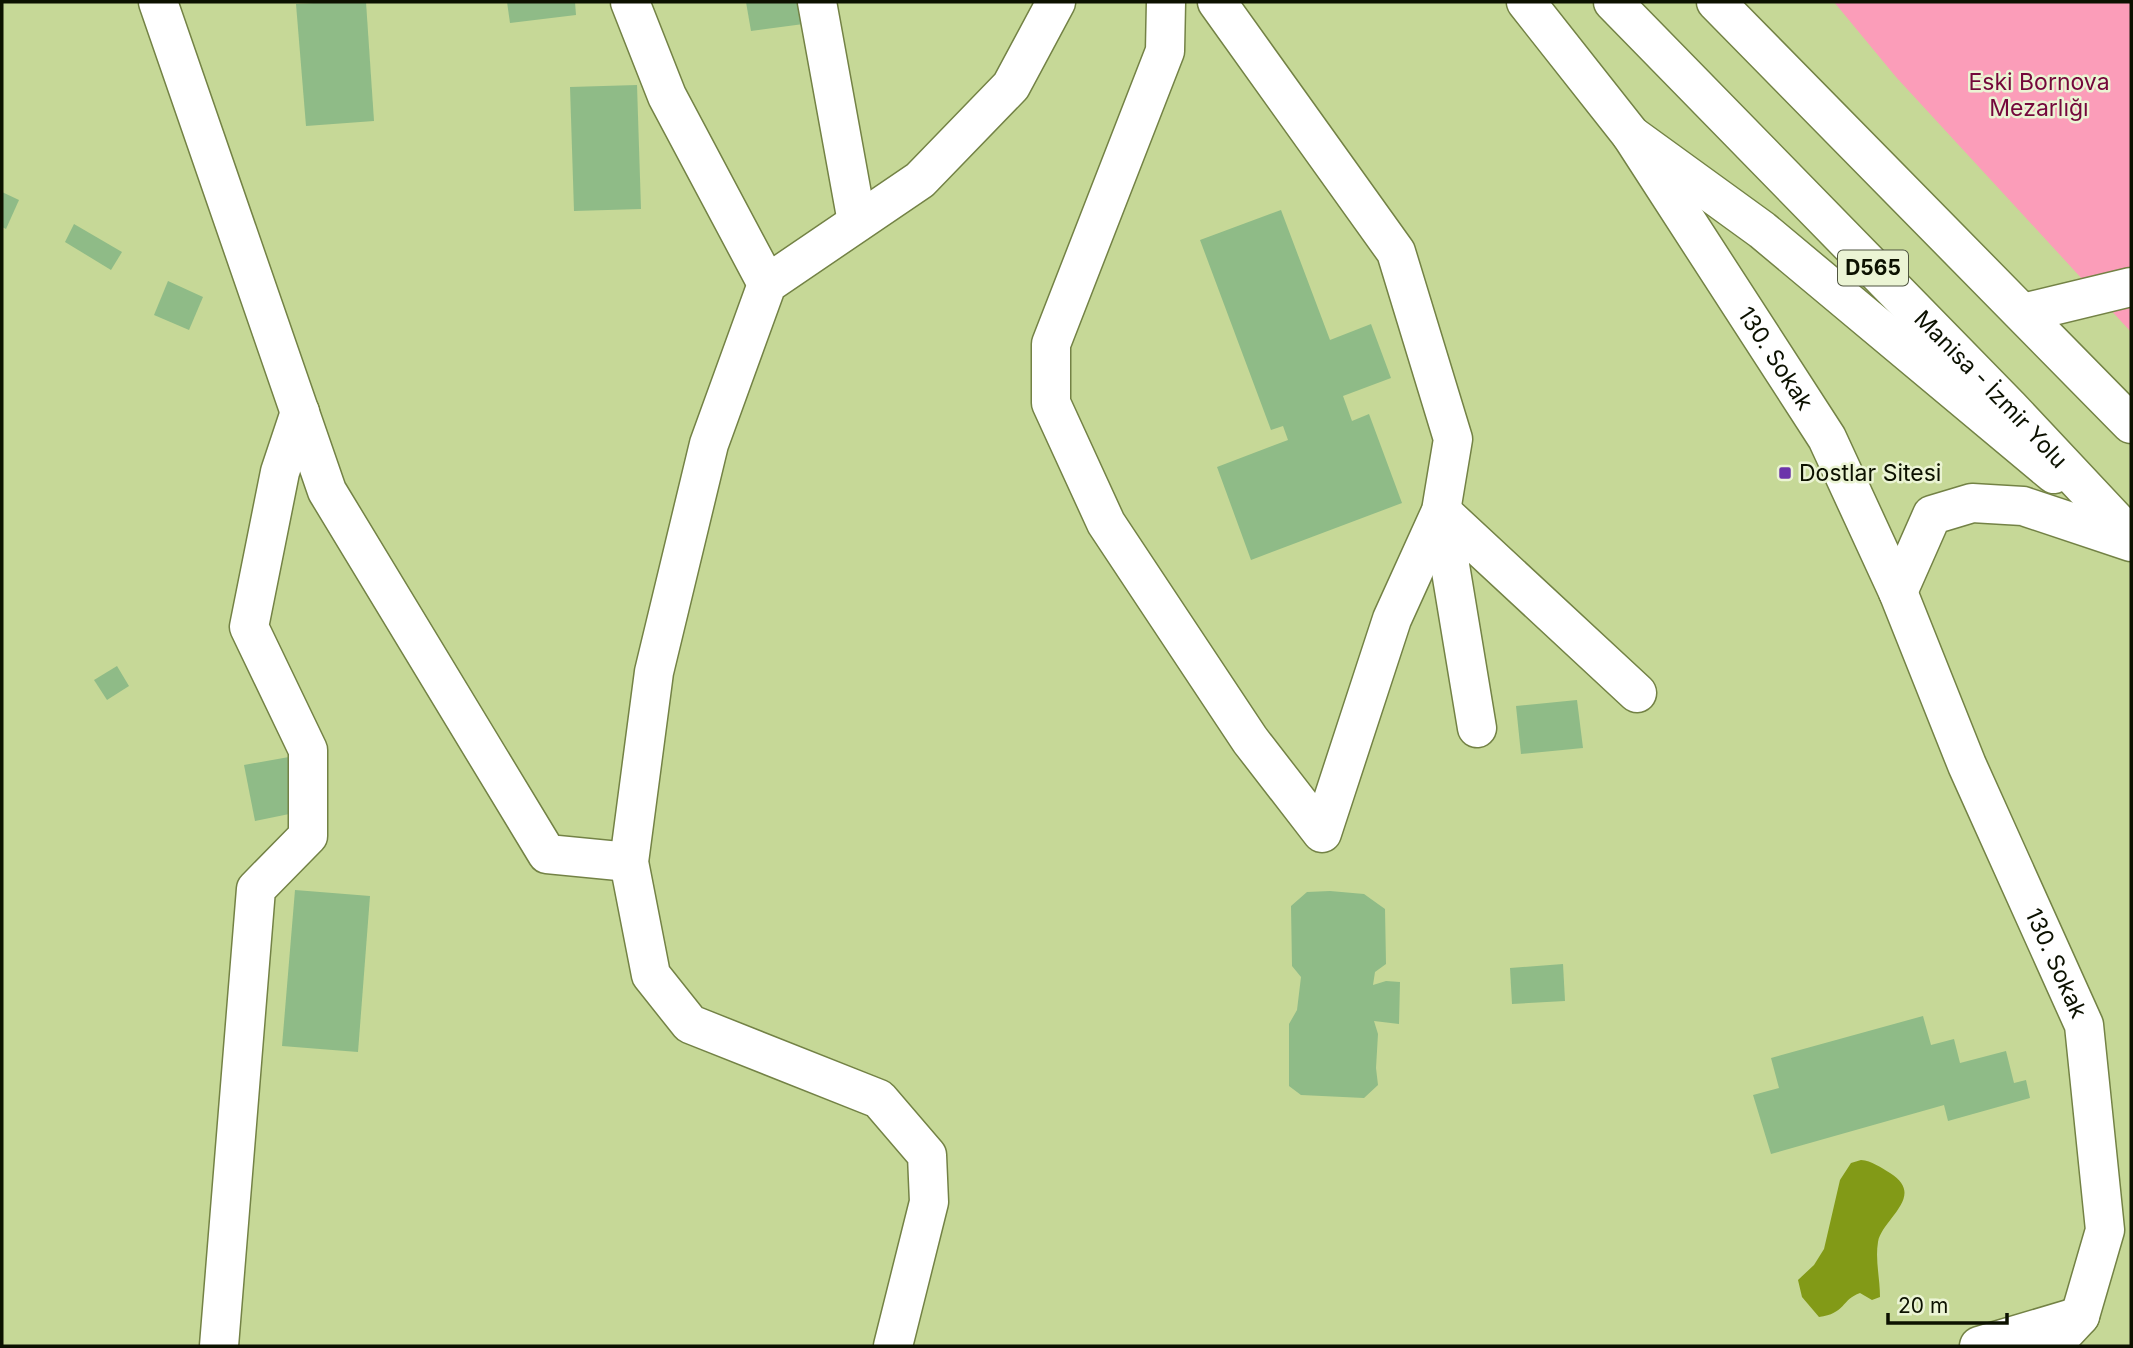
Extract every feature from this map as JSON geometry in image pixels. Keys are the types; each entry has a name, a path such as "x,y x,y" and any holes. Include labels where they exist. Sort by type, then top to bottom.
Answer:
{"main road":[{"path":"158,2 327,491 547,855 629,862"},
{"path":"630,2 667,96 767,284"},
{"path":"817,2 857,222"},
{"path":"893,1346 929,1202 927,1155 879,1099 691,1024 651,975 629,862 657,658 709,444 767,284 920,180 1011,86 1056,2"},
{"path":"1166,2 1165,51 1051,344 1051,403 1106,523 1250,740 1322,833 1392,619 1441,511 1453,439 1396,252 1217,2"},
{"path":"1525,2 1631,135 1762,230 2131,539"},
{"name":"Manisa - İzmir Yolu","path":"1614,2 2010,408 2131,539"},
{"path":"1716,2 2131,425"},
{"path":"1728,2 1752,40"},
{"name":"130. Sokak","path":"1631,135 1827,438 1898,592 1968,765 2084,1025 2118,1238 2080,1316 2052,1346"},
{"path":"2023,313 2131,287"},
{"path":"219,1346 256,889 308,836 308,750 249,627 280,472 300,412"},
{"path":"1898,592 1933,515 1972,503 2023,506 2131,539"},
{"path":"1441,511 1637,693"},
{"path":"1441,511 1477,728"},
{"path":"1979,1346 2080,1316"}],"green space":[{"name":"Eski Bornova Mezarlığı","path":"1834,2 2131,2 2131,332 1896,77"}],"shaded area":[{"path":"1861,1160 1890,1173 1904,1190 1904,1199 1878,1242 1880,1297 1872,1300 1860,1293 1834,1313 1819,1317 1802,1297 1798,1280 1814,1265 1824,1249 1840,1180 1851,1163"}],"building":[{"path":"366,2 374,121 306,126 296,4"},
{"path":"507,2 575,2 576,15 510,23"},
{"path":"746,2 808,2 811,23 751,31"},
{"path":"637,85 641,209 574,211 570,87"},
{"path":"2,192 19,200 6,229 2,227"},
{"path":"1281,210 1330,340 1371,324 1391,378 1343,396 1352,421 1369,414 1402,503 1251,560 1217,467 1288,440 1283,426 1271,430 1200,240"},
{"path":"74,224 122,252 111,270 65,242"},
{"path":"168,281 203,297 189,330 154,315"},
{"path":"117,666 129,686 107,700 94,680"},
{"path":"1577,700 1583,748 1521,754 1516,706"},
{"path":"289,757 299,812 255,821 244,765"},
{"path":"295,890 370,896 358,1052 282,1046"},
{"path":"1307,892 1364,894 1385,909 1386,964 1375,972 1373,985 1386,981 1400,982 1399,1024 1374,1021 1378,1034 1378,1085 1364,1098 1301,1095 1289,1086 1289,1024 1297,1010 1301,977 1292,966 1291,906"},
{"path":"1563,964 1565,1001 1512,1004 1510,968"},
{"path":"1923,1016 1931,1045 1954,1039 1960,1063 2006,1051 2014,1083 2026,1080 2030,1098 1948,1121 1944,1105 1771,1154 1753,1095 1779,1088 1771,1058"}],"place":[{"name":"Dostlar Sitesi","path":"1785,473"}]}
